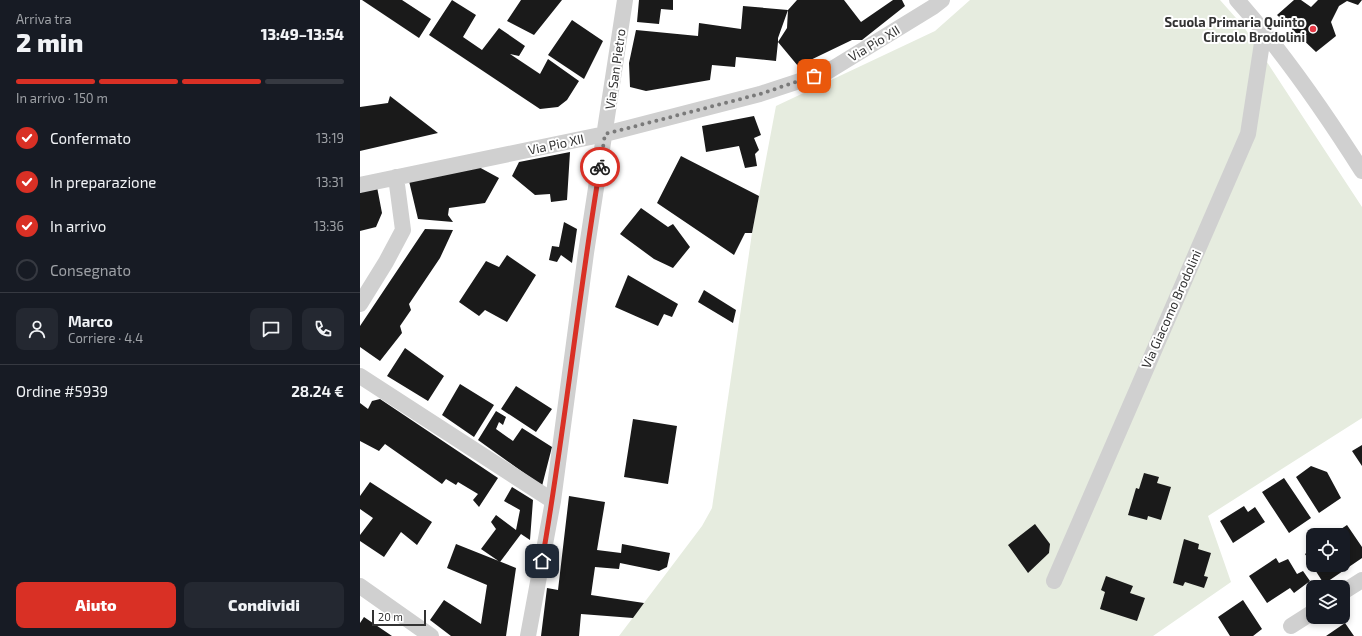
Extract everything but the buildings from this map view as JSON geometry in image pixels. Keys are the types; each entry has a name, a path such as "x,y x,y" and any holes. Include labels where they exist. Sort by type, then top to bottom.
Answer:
{"street":[{"name":"Via San Pietro","path":"528,636 553,501 586,253 625,0"},
{"name":"Via Pio XII","path":"360,185 605,134 760,94 827,72 942,0"},
{"path":"1237,0 1264,30 1334,126 1362,171"},
{"name":"Via Giacomo Brodolini","path":"1054,581 1248,134 1264,30"},
{"path":"360,304 386,262 403,230 396,177"},
{"path":"360,376 553,501"},
{"path":"1350,588 1362,580"},
{"path":"360,586 431,636"},
{"path":"1291,626 1306,616"}],"shaded area":[{"path":"970,0 1220,0 1244,27 1362,207 1362,418 1208,516 1231,582 1153,636 619,636 702,526 712,508 752,233 776,106 935,31"}],"way so far":[{"path":"600,167 605,134 760,94 814,76"}],"place":[{"name":"Scuola Primaria Quinto Circolo Brodolini","path":"1313,29"}],"route":[{"path":"542,561 553,501 586,253 600,167"}]}
